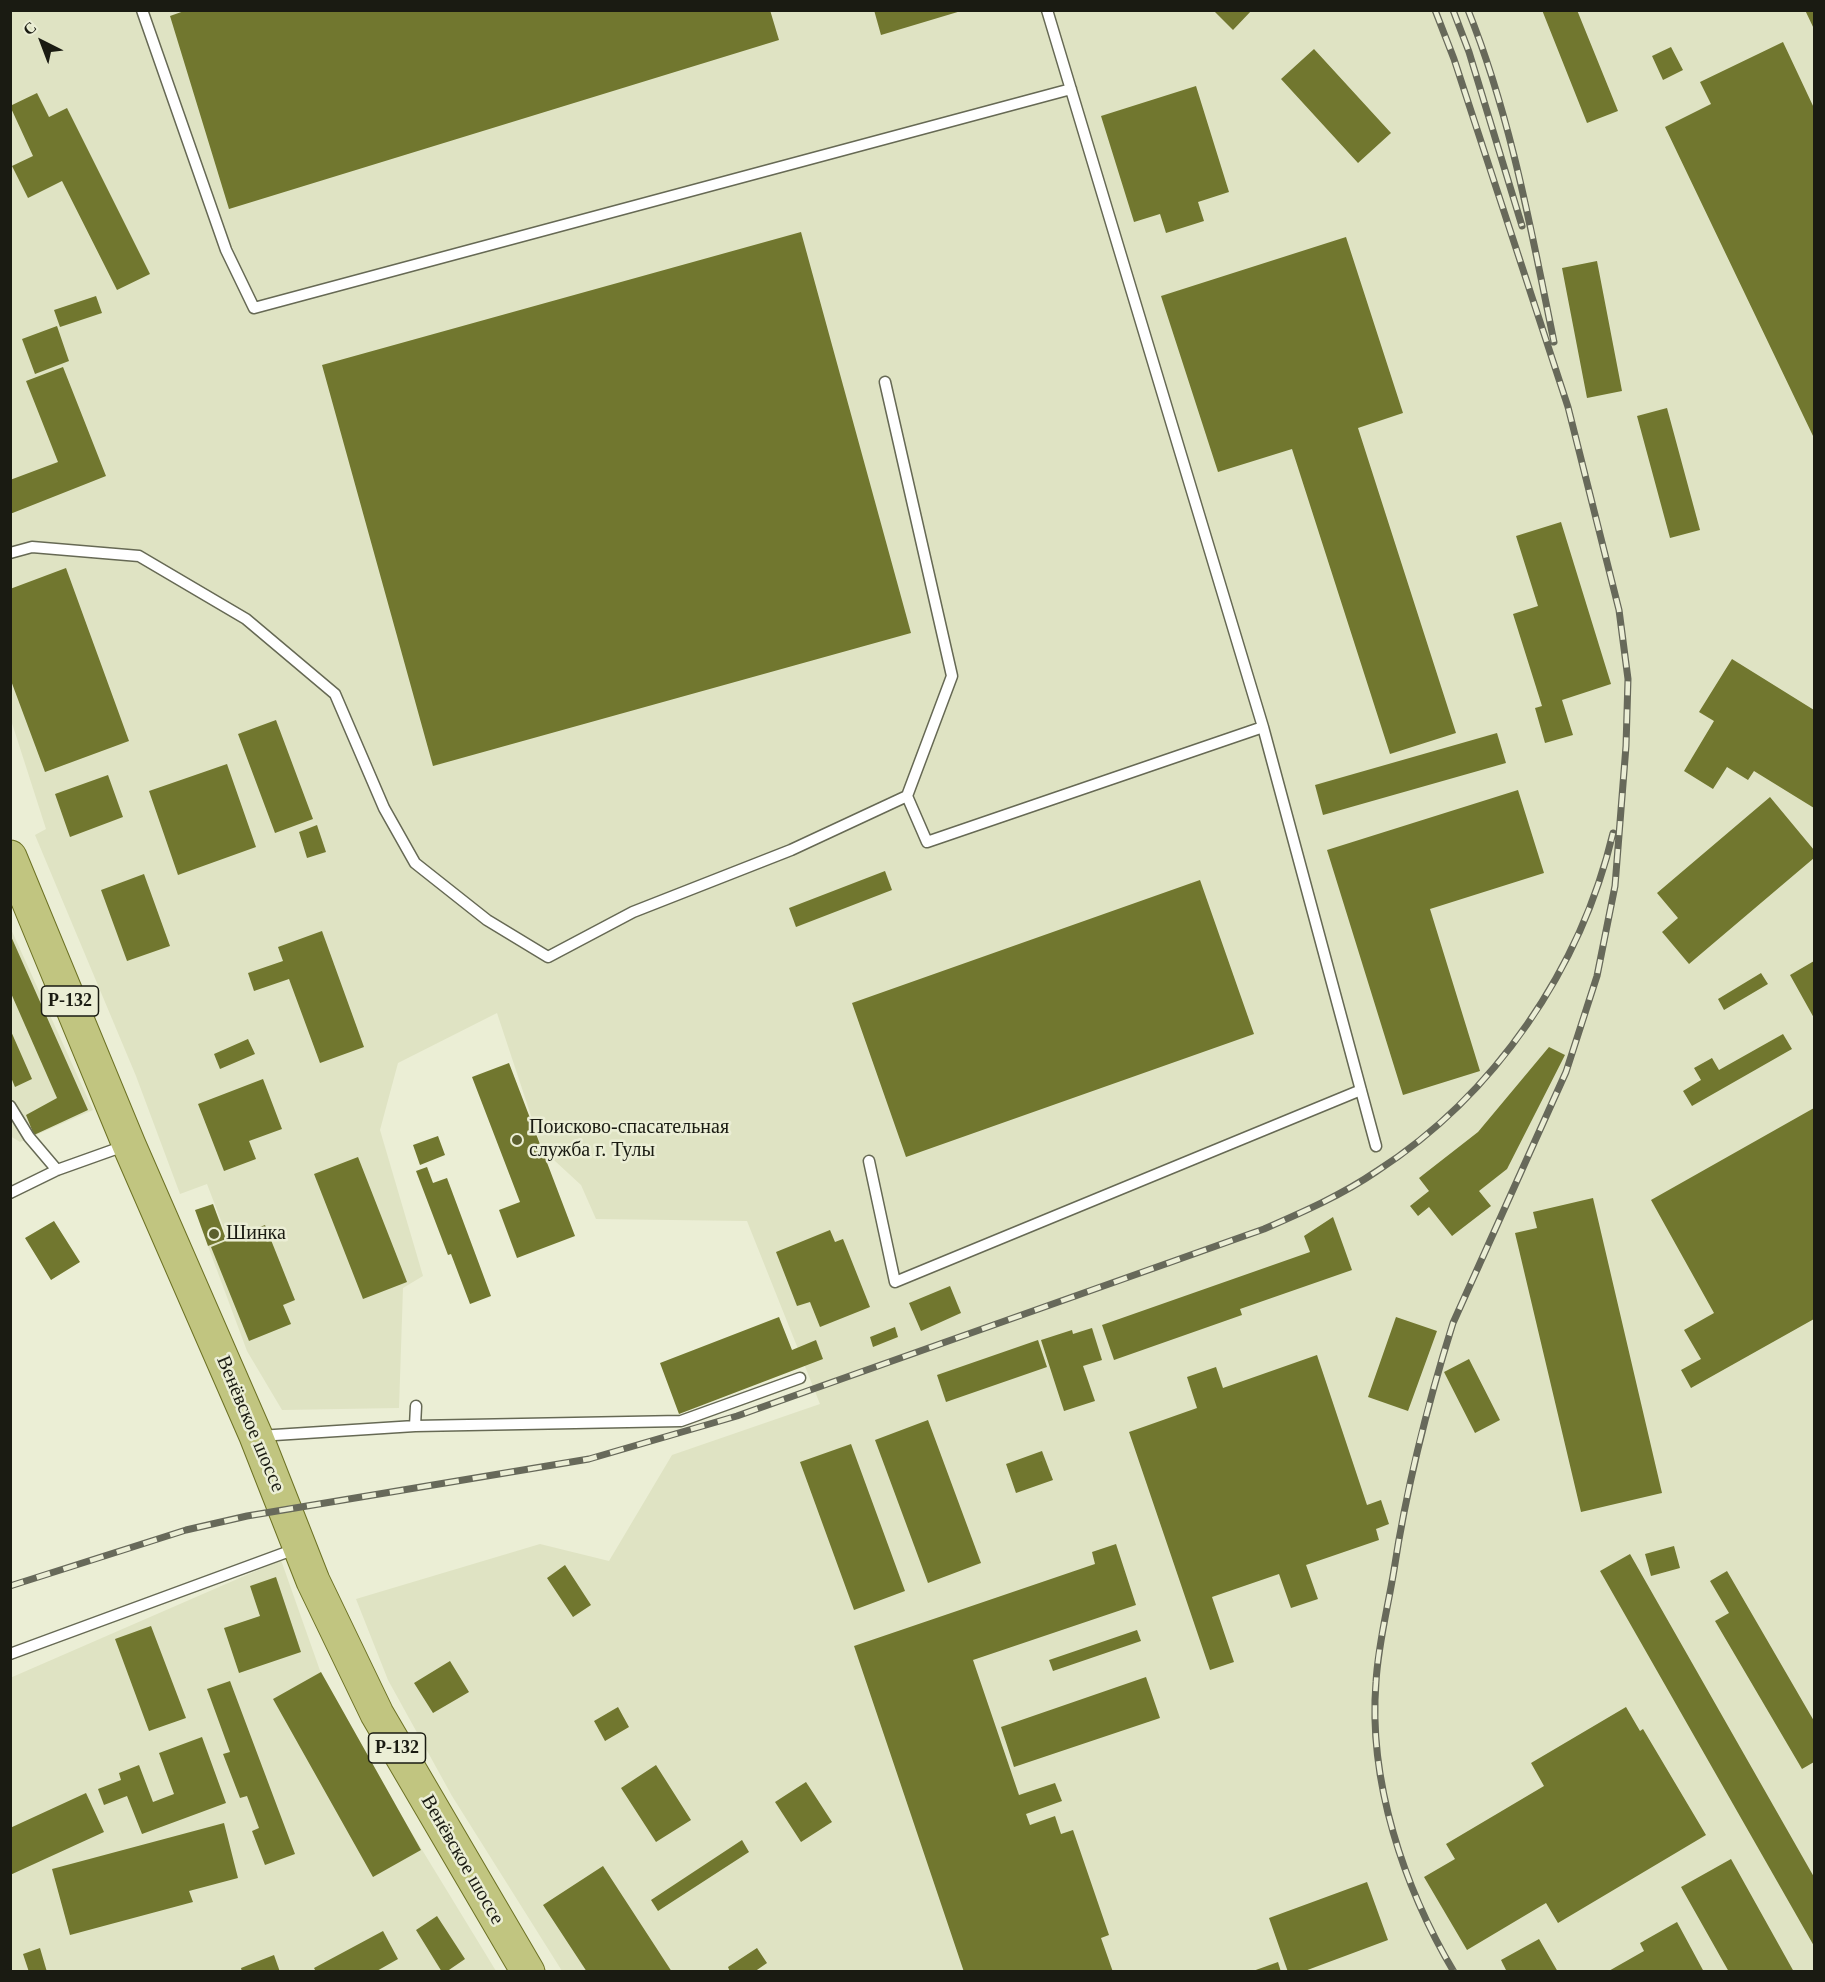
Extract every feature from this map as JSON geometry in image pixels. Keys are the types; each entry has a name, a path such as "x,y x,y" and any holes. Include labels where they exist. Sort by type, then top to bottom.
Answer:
{"main road":[{"name":"Венёвское шоссе","path":"10,857 129,1144 256,1436 298,1548 377,1714 528,1971"}],"lane":[{"path":"142,10 226,250 254,308 1071,89"},
{"path":"1047,10 1263,727 1376,1146"},
{"path":"885,382 952,676 907,796 927,842 1263,727"},
{"path":"10,553 32,547 139,556 246,619 335,694 384,808 415,863 487,920 548,957 633,912 791,849 907,796"},
{"path":"869,1161 896,1282 1361,1090"},
{"path":"10,1106 29,1137 57,1170"},
{"path":"10,1193 57,1170 129,1144"},
{"path":"256,1436 415,1426 681,1421 800,1378"},
{"path":"415,1426 416,1406"},
{"path":"10,1654 298,1548"}],"shaded area":[{"path":"10,11 1814,11 1814,1971 562,1971 452,1796 388,1680 356,1599 540,1544 609,1561 672,1455 820,1404 747,1221 596,1219 581,1185 542,1149 497,1013 398,1063 380,1130 423,1276 403,1288 399,1408 282,1410 247,1351 208,1246 228,1239 207,1184 180,1194 136,1076 35,835 46,829 11,720"},
{"path":"10,927 93,1110 20,1142 10,1136"},
{"path":"281,1560 330,1699 496,1971 11,1971 10,1678"}],"building":[{"path":"187,10 770,10 779,40 229,209 170,16"},
{"path":"874,10 961,10 961,11 881,35"},
{"path":"1213,10 1252,10 1233,30"},
{"path":"1542,10 1577,10 1618,111 1587,123"},
{"path":"1805,10 1814,10 1814,29"},
{"path":"1783,42 1814,108 1814,438 1665,127 1711,104 1700,82"},
{"path":"1671,47 1683,70 1663,80 1652,56"},
{"path":"1314,49 1391,133 1358,163 1281,79"},
{"path":"1196,86 1229,192 1198,202 1204,221 1166,233 1160,214 1134,222 1101,116"},
{"path":"37,93 49,117 67,108 150,274 117,290 62,181 28,198 12,166 33,156 10,106"},
{"path":"801,232 911,633 433,766 322,365"},
{"path":"1346,237 1403,413 1358,428 1456,733 1390,754 1292,449 1218,472 1161,296"},
{"path":"1597,261 1622,391 1587,398 1562,268"},
{"path":"96,296 102,313 60,327 54,310"},
{"path":"57,326 69,361 35,374 22,339"},
{"path":"63,367 106,476 10,514 10,480 58,462 26,381"},
{"path":"1667,408 1700,530 1670,538 1637,416"},
{"path":"1561,522 1611,684 1562,700 1573,735 1545,743 1535,708 1542,706 1513,614 1538,606 1516,536"},
{"path":"66,568 129,741 45,772 10,678 10,589"},
{"path":"1732,659 1814,710 1814,808 1754,771 1748,780 1727,767 1713,789 1684,771 1714,721 1699,712"},
{"path":"276,720 313,819 275,833 238,734"},
{"path":"1497,733 1506,763 1323,815 1315,785"},
{"path":"227,764 256,847 178,875 149,791"},
{"path":"108,775 123,817 70,837 55,794"},
{"path":"1518,790 1544,873 1430,909 1480,1071 1403,1095 1327,850"},
{"path":"1770,797 1814,850 1814,858 1689,964 1662,932 1678,918 1657,893"},
{"path":"317,825 326,852 307,858 299,832"},
{"path":"885,871 892,890 796,927 789,908"},
{"path":"144,874 170,946 127,961 101,890"},
{"path":"1200,880 1254,1034 906,1157 852,1003"},
{"path":"322,931 364,1047 320,1063 289,979 254,991 248,973 283,961 278,947"},
{"path":"10,934 88,1110 34,1135 26,1115 57,1098 10,991"},
{"path":"1814,961 1814,1018 1790,975"},
{"path":"1761,973 1768,984 1724,1010 1718,999"},
{"path":"10,1029 32,1079 15,1087 10,1075"},
{"path":"1783,1034 1792,1049 1692,1106 1683,1091 1701,1080 1694,1068 1712,1058 1719,1070"},
{"path":"248,1039 255,1054 220,1069 214,1054"},
{"path":"1549,1047 1565,1055 1507,1169 1479,1191 1491,1206 1452,1236 1429,1207 1418,1216 1410,1206 1429,1191 1419,1178 1478,1132"},
{"name":"Поисково-спасательная служба г. Тулы","path":"509,1063 575,1236 517,1258 499,1210 520,1202 472,1077"},
{"path":"263,1079 282,1129 249,1141 256,1159 224,1171 198,1104"},
{"path":"1814,1108 1814,1319 1691,1388 1681,1370 1701,1359 1684,1330 1714,1313 1651,1200"},
{"path":"438,1136 445,1155 420,1165 413,1145"},
{"path":"358,1157 407,1282 363,1299 314,1174"},
{"path":"427,1167 433,1183 447,1178 491,1296 470,1304 451,1254 448,1255 416,1171"},
{"path":"1593,1198 1662,1493 1581,1512 1515,1233 1537,1228 1533,1212"},
{"path":"213,1204 226,1239 208,1246 195,1210"},
{"path":"1333,1217 1352,1270 1240,1309 1242,1315 1114,1360 1102,1325 1310,1252 1304,1236"},
{"path":"54,1221 80,1262 51,1280 25,1238"},
{"path":"265,1225 295,1300 283,1305 291,1324 249,1341 211,1247"},
{"path":"830,1230 835,1242 843,1239 870,1307 820,1327 810,1302 797,1306 776,1252"},
{"path":"950,1286 961,1313 921,1331 909,1303"},
{"path":"779,1317 792,1350 816,1340 823,1359 679,1414 660,1363"},
{"path":"1396,1317 1437,1331 1408,1411 1368,1397"},
{"path":"895,1327 898,1337 873,1347 870,1337"},
{"path":"1092,1328 1102,1360 1083,1366 1095,1401 1064,1411 1041,1340 1072,1330 1073,1334"},
{"path":"1038,1340 1047,1367 946,1402 937,1375"},
{"path":"1317,1355 1367,1505 1381,1500 1389,1524 1376,1529 1379,1540 1306,1565 1318,1599 1291,1608 1279,1574 1212,1597 1234,1662 1210,1670 1129,1432 1197,1408 1187,1377 1216,1367 1223,1388"},
{"path":"1469,1359 1500,1420 1475,1433 1444,1372"},
{"path":"928,1420 981,1563 928,1583 875,1440"},
{"path":"851,1444 905,1591 854,1610 800,1462"},
{"path":"1042,1451 1053,1480 1016,1493 1006,1464"},
{"path":"1116,1544 1136,1605 973,1660 1019,1795 1055,1783 1062,1801 1026,1814 1030,1825 1055,1816 1061,1834 1073,1830 1109,1935 1101,1938 1113,1972 964,1972 854,1646 1095,1564 1092,1552"},
{"path":"1674,1546 1680,1568 1651,1576 1645,1554"},
{"path":"1630,1554 1814,1877 1814,1946 1600,1571"},
{"path":"565,1565 591,1605 573,1617 547,1578"},
{"path":"1727,1571 1814,1721 1814,1762 1802,1769 1715,1621 1729,1613 1710,1581"},
{"path":"276,1577 301,1652 239,1673 224,1628 260,1616 250,1586"},
{"path":"151,1626 186,1718 149,1731 115,1639"},
{"path":"1137,1630 1141,1641 1053,1671 1049,1660"},
{"path":"450,1661 469,1692 433,1713 414,1683"},
{"path":"321,1672 421,1850 373,1877 273,1699"},
{"path":"1146,1677 1160,1718 1014,1767 1001,1727"},
{"path":"230,1681 295,1854 265,1865 252,1831 259,1828 247,1796 240,1798 223,1754 230,1752 207,1689"},
{"path":"618,1707 629,1727 605,1741 594,1721"},
{"path":"1626,1707 1640,1731 1643,1729 1706,1835 1558,1923 1546,1903 1467,1950 1424,1877 1455,1859 1446,1844 1544,1786 1531,1763"},
{"path":"202,1737 226,1803 142,1834 127,1796 104,1805 98,1789 121,1780 119,1773 139,1765 153,1802 174,1794 159,1753"},
{"path":"656,1765 691,1820 656,1842 621,1788"},
{"path":"806,1782 832,1822 801,1842 775,1802"},
{"path":"86,1793 104,1832 10,1875 10,1828"},
{"path":"224,1823 238,1878 189,1891 193,1902 70,1935 52,1869"},
{"path":"742,1840 749,1852 658,1911 651,1900"},
{"path":"1731,1859 1794,1972 1729,1972 1681,1887"},
{"path":"603,1866 672,1972 587,1972 543,1905"},
{"path":"1367,1882 1388,1940 1302,1972 1288,1972 1269,1918"},
{"path":"437,1916 465,1959 446,1972 442,1972 416,1930"},
{"path":"1677,1922 1704,1972 1607,1972 1644,1951 1640,1943"},
{"path":"383,1931 398,1959 375,1972 316,1972 314,1968"},
{"path":"1539,1939 1558,1972 1507,1972 1501,1960"},
{"path":"40,1948 47,1972 29,1972 23,1954"},
{"path":"757,1948 767,1963 754,1972 730,1972 728,1967"},
{"path":"274,1955 280,1972 242,1972 241,1968"},
{"path":"1278,1962 1281,1972 1253,1972 1253,1971"}],"railway":[{"path":"1435,10 1454,59 1568,407 1619,610 1628,679 1626,746 1615,886 1597,976 1566,1072 1453,1323 1426,1415 1412,1476 1379,1654 1375,1719 1384,1795 1405,1869 1436,1939 1454,1972"},
{"path":"1453,10 1469,52 1522,226"},
{"path":"1468,10 1483,50 1508,133 1554,342"},
{"path":"10,1586 186,1530 247,1516 589,1459 737,1416 1264,1229 1308,1210 1364,1180 1420,1140 1459,1105 1495,1066 1527,1024 1555,979 1579,932 1599,883 1613,833"}],"place":[{"name":"Поисково-спасательная служба г. Тулы","path":"517,1140"},
{"name":"Шинка","path":"214,1234"}]}
